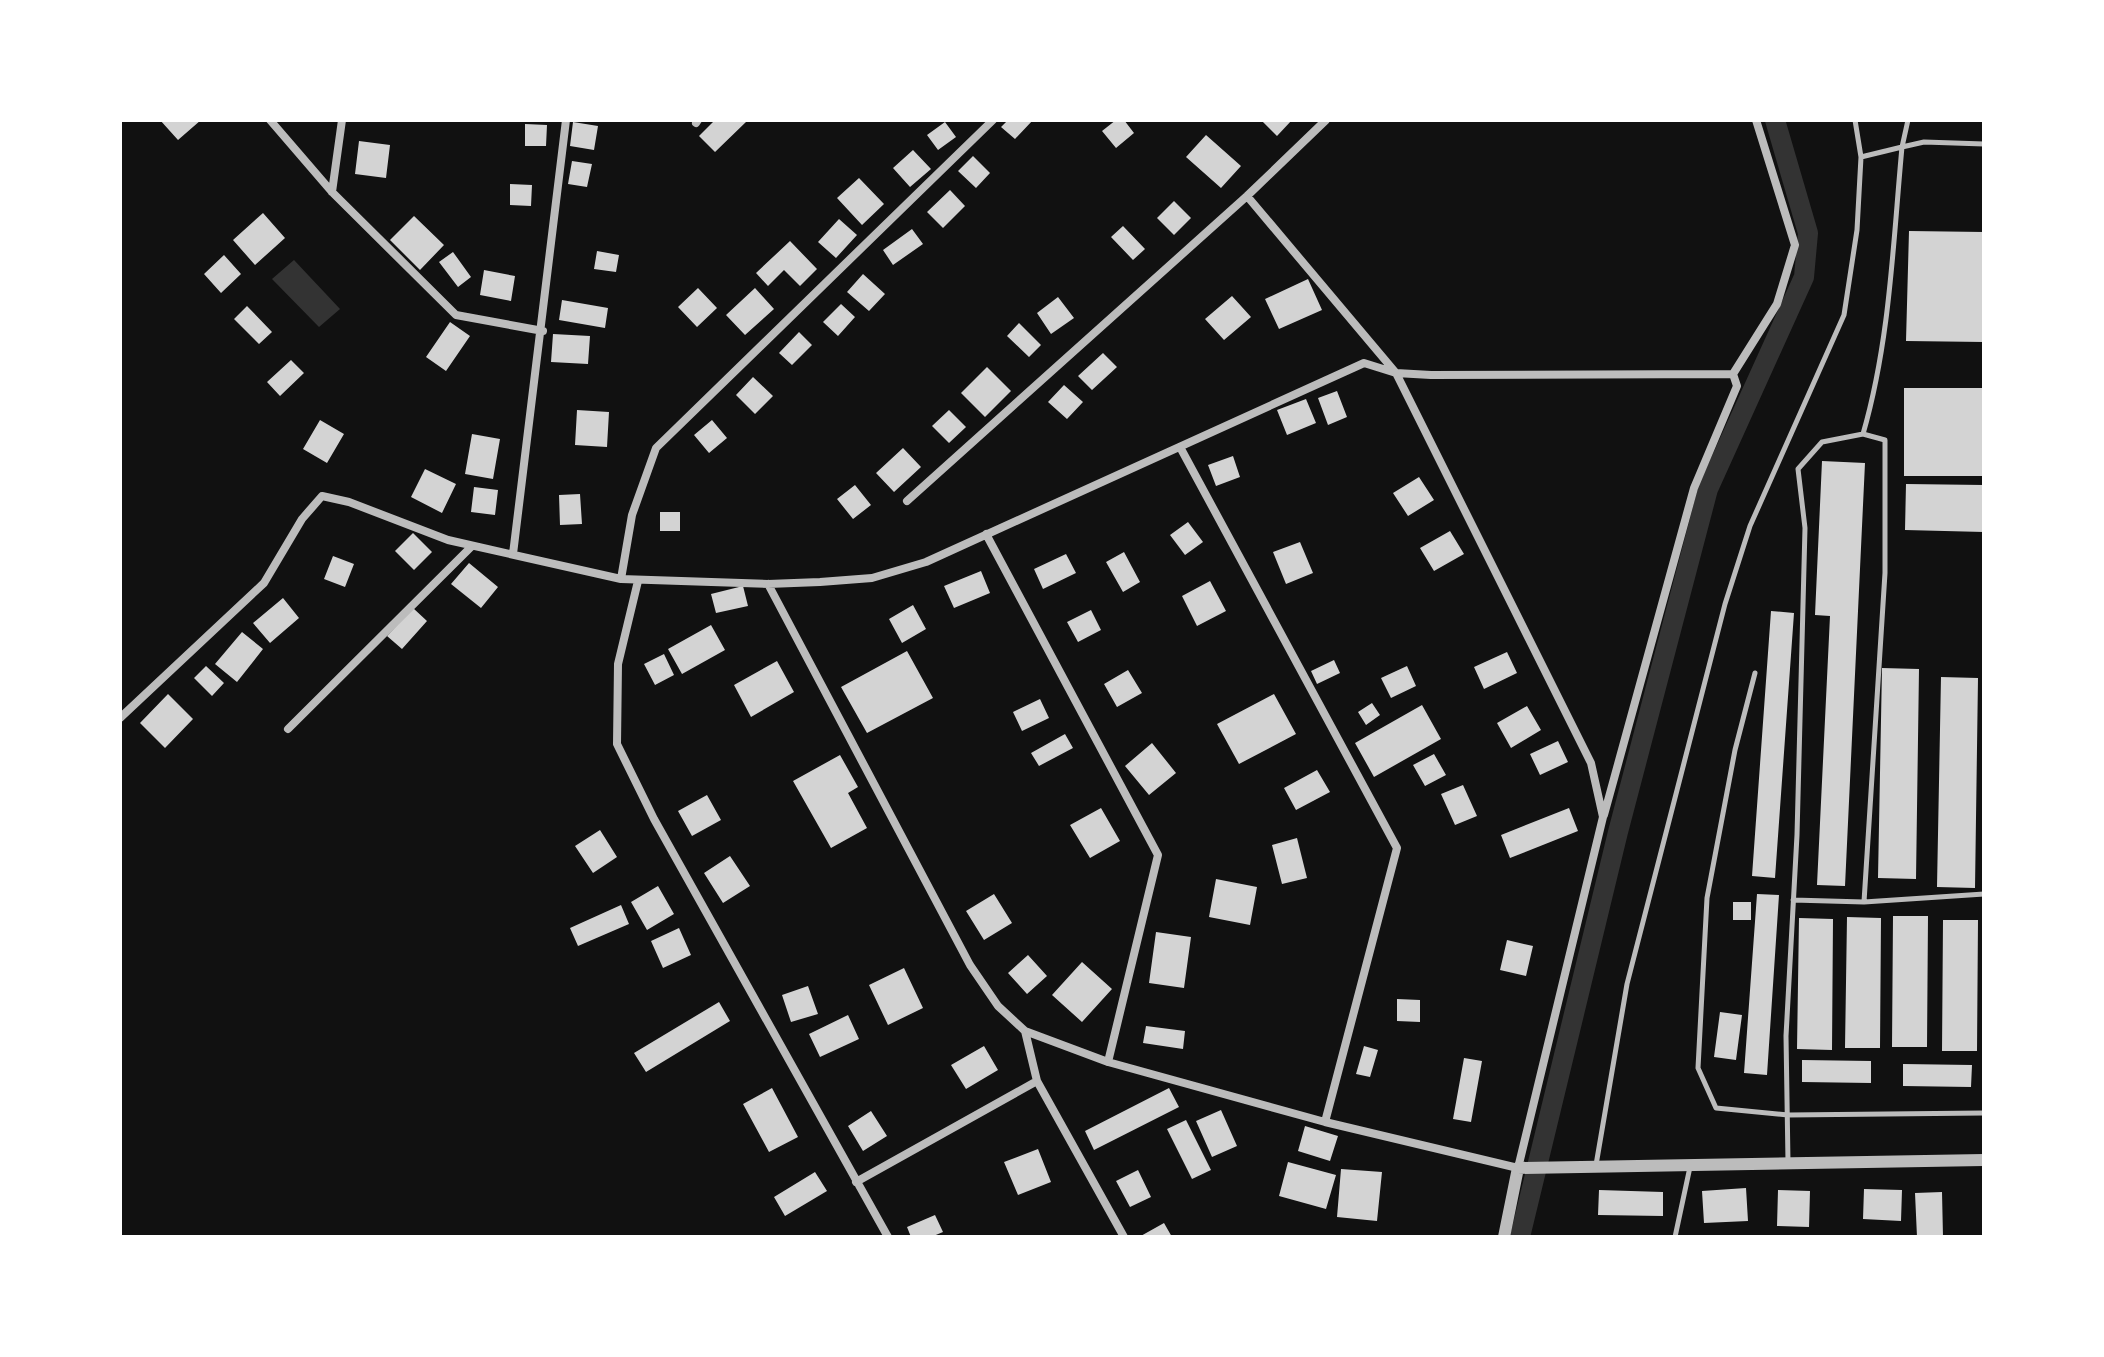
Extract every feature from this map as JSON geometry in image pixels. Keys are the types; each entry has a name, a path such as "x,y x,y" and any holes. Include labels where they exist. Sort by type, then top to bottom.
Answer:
{"street":[{"path":"270,120 332,192 456,315 543,331"},
{"path":"332,192 342,120"},
{"path":"513,554 543,331 566,120"},
{"path":"621,579 632,515 656,448 993,120"},
{"path":"907,501 1247,196 1326,120"},
{"path":"1733,374 1777,304 1795,245 1756,120"},
{"path":"1247,196 1396,373 1591,763 1603,817"},
{"path":"120,718 264,583 302,519 322,496 472,546 621,579 768,584 872,578 926,562 1351,367 1373,363 1396,373 1733,374"},
{"path":"1504,1237 1603,817 1694,488 1737,386 1733,374"},
{"path":"1180,447 1397,848 1325,1122"},
{"path":"986,534 1158,855 1108,1062"},
{"path":"288,729 472,546"},
{"path":"638,581 618,664 617,744 654,819 888,1237"},
{"path":"768,584 970,965 998,1006 1025,1031 1108,1062 1325,1122 1518,1168 1984,1160"},
{"path":"1025,1031 1037,1081 1124,1237"},
{"path":"856,1182 1037,1081"}],"lane":[{"path":"1596,1166 1627,984 1725,604 1750,526 1844,315 1857,230 1861,157 1855,120"},
{"path":"1863,434 1876,390 1885,330 1902,147 1908,120"},
{"path":"1861,157 1924,142 1984,144"},
{"path":"1788,1163 1786,1036 1805,528 1798,469 1822,442 1863,434 1885,440 1885,573 1864,902"},
{"path":"1755,673 1735,750 1707,898 1698,1068 1716,1108 1788,1115 1984,1113"},
{"path":"1793,900 1864,902 1984,894"},
{"path":"1675,1237 1690,1166"}],"shaded area":[{"path":"294,260 340,309 319,327 272,279"}],"building":[{"path":"160,120 201,120 178,140"},
{"path":"715,120 746,122 715,152 699,136"},
{"path":"1008,120 1033,120 1015,139 1001,127"},
{"path":"1116,120 1124,120 1134,133 1116,148 1102,131"},
{"path":"1261,120 1292,120 1277,136"},
{"path":"573,122 598,126 594,150 570,146"},
{"path":"945,122 956,137 938,150 927,135"},
{"path":"525,124 547,125 546,146 525,146"},
{"path":"1206,135 1241,166 1221,188 1186,157"},
{"path":"359,141 390,145 386,178 355,174"},
{"path":"913,150 931,169 910,187 893,168"},
{"path":"973,156 990,173 976,188 958,171"},
{"path":"572,161 592,164 587,187 568,184"},
{"path":"859,178 884,204 862,225 837,198"},
{"path":"510,184 532,185 531,206 510,205"},
{"path":"950,190 965,206 943,228 927,212"},
{"path":"1174,201 1191,218 1174,235 1157,218"},
{"path":"263,213 285,238 255,265 233,240"},
{"path":"414,216 444,245 420,270 390,240"},
{"path":"839,219 857,235 836,258 818,242"},
{"path":"1123,226 1145,249 1133,260 1111,237"},
{"path":"912,229 923,244 893,265 883,250"},
{"path":"1909,231 1984,232 1984,342 1906,341"},
{"path":"790,241 817,269 800,286 784,270 768,286 756,273"},
{"path":"597,251 619,255 616,272 594,269"},
{"path":"453,252 471,277 458,287 439,262"},
{"path":"224,255 241,274 221,293 204,274"},
{"path":"484,270 515,276 511,301 480,295"},
{"path":"863,274 885,294 869,311 847,292"},
{"path":"1308,279 1322,310 1279,329 1265,299"},
{"path":"698,288 717,308 697,327 678,307"},
{"path":"755,288 774,309 745,335 726,315"},
{"path":"1232,296 1251,317 1224,340 1205,319"},
{"path":"1058,297 1074,318 1051,334 1037,313"},
{"path":"562,300 608,308 605,328 559,320"},
{"path":"841,304 855,317 838,336 823,322"},
{"path":"247,306 272,332 259,344 234,319"},
{"path":"450,322 470,336 446,371 426,357"},
{"path":"1019,323 1041,345 1029,357 1007,336"},
{"path":"799,332 812,345 792,365 779,353"},
{"path":"553,334 590,336 588,364 551,362"},
{"path":"1103,353 1117,367 1092,390 1078,376"},
{"path":"291,360 304,373 280,396 267,382"},
{"path":"987,367 1011,391 985,417 961,393"},
{"path":"753,377 773,396 755,414 736,395"},
{"path":"1064,385 1083,402 1067,419 1048,402"},
{"path":"1904,388 1984,388 1984,476 1904,476"},
{"path":"1337,391 1347,417 1328,425 1318,398"},
{"path":"1306,399 1316,423 1287,435 1277,410"},
{"path":"577,410 609,412 607,447 575,445"},
{"path":"949,410 966,427 949,443 932,426"},
{"path":"320,420 344,434 327,463 303,449"},
{"path":"712,420 727,438 709,453 694,435"},
{"path":"472,434 500,439 493,479 465,474"},
{"path":"903,448 921,467 894,492 876,473"},
{"path":"1233,456 1240,477 1216,486 1208,465"},
{"path":"1822,461 1865,463 1845,886 1817,885 1830,616 1815,615"},
{"path":"425,469 456,484 442,513 411,497"},
{"path":"1419,477 1434,500 1408,516 1393,493"},
{"path":"1906,484 1984,485 1984,532 1905,530"},
{"path":"855,485 871,505 853,519 837,499"},
{"path":"474,487 498,490 495,515 471,512"},
{"path":"580,494 582,524 560,525 559,495"},
{"path":"660,512 680,512 680,531 660,531"},
{"path":"1188,522 1203,542 1185,555 1170,535"},
{"path":"1450,531 1464,554 1434,571 1420,548"},
{"path":"413,533 432,552 414,570 395,551"},
{"path":"1300,542 1313,573 1286,584 1273,552"},
{"path":"1124,552 1140,582 1123,592 1106,562"},
{"path":"1066,554 1076,573 1043,589 1034,569"},
{"path":"333,556 354,564 345,587 324,579"},
{"path":"469,563 498,587 481,608 451,584"},
{"path":"981,571 990,593 954,608 944,586"},
{"path":"1210,581 1226,611 1197,626 1182,596"},
{"path":"743,586 748,606 716,613 711,594"},
{"path":"283,598 299,618 270,643 253,623"},
{"path":"913,605 926,629 902,643 889,619"},
{"path":"413,608 427,621 402,649 387,636"},
{"path":"1091,610 1101,630 1078,642 1067,622"},
{"path":"1771,611 1794,613 1775,878 1752,876"},
{"path":"711,625 725,650 682,674 668,649"},
{"path":"242,632 263,649 237,682 215,664"},
{"path":"907,651 933,698 867,733 841,687"},
{"path":"1507,652 1517,673 1484,689 1474,667"},
{"path":"664,654 674,675 655,685 644,664"},
{"path":"1334,660 1340,673 1317,684 1311,671"},
{"path":"777,661 794,692 751,717 734,685"},
{"path":"206,666 224,683 212,696 194,678"},
{"path":"1407,666 1416,686 1391,698 1381,678"},
{"path":"1882,668 1919,669 1916,879 1878,878"},
{"path":"1128,670 1142,693 1117,707 1104,684"},
{"path":"1941,677 1978,678 1975,888 1937,887"},
{"path":"168,694 193,719 165,748 140,723"},
{"path":"1274,694 1296,734 1239,764 1217,724"},
{"path":"1040,699 1049,718 1022,731 1013,712"},
{"path":"1372,703 1380,715 1366,725 1358,712"},
{"path":"1422,705 1441,739 1374,777 1355,743"},
{"path":"1527,706 1541,730 1511,748 1497,723"},
{"path":"1065,734 1073,748 1039,766 1031,753"},
{"path":"1558,741 1568,762 1540,775 1530,754"},
{"path":"1152,743 1176,773 1149,795 1125,766"},
{"path":"1434,754 1446,775 1425,786 1413,765"},
{"path":"840,755 858,787 848,793 867,828 831,848 793,781"},
{"path":"1317,770 1330,792 1296,810 1284,788"},
{"path":"1463,785 1477,816 1455,825 1441,794"},
{"path":"707,795 721,820 692,836 678,811"},
{"path":"1101,808 1120,841 1090,858 1070,825"},
{"path":"1569,808 1578,831 1510,858 1501,835"},
{"path":"600,830 617,857 593,873 575,846"},
{"path":"1297,838 1307,878 1282,884 1272,845"},
{"path":"730,856 750,886 723,903 704,873"},
{"path":"1216,879 1257,887 1250,925 1209,917"},
{"path":"658,886 674,914 647,930 631,902"},
{"path":"994,894 1012,923 984,940 966,911"},
{"path":"1757,894 1779,895 1767,1075 1744,1073"},
{"path":"1733,902 1751,902 1751,920 1733,920"},
{"path":"621,905 629,924 578,946 570,928"},
{"path":"1893,916 1928,916 1927,1047 1892,1047"},
{"path":"1847,917 1881,918 1880,1048 1845,1048"},
{"path":"1799,918 1833,919 1832,1050 1797,1049"},
{"path":"1943,920 1978,920 1977,1051 1942,1051"},
{"path":"679,928 691,955 663,968 651,941"},
{"path":"1156,932 1191,937 1184,988 1149,983"},
{"path":"1507,940 1533,946 1526,976 1500,970"},
{"path":"1028,955 1047,976 1027,994 1008,973"},
{"path":"1082,962 1112,989 1082,1022 1052,995"},
{"path":"904,968 923,1008 888,1025 869,985"},
{"path":"808,986 818,1014 791,1022 782,995"},
{"path":"1397,999 1420,1000 1420,1022 1397,1021"},
{"path":"719,1002 730,1021 646,1072 634,1053"},
{"path":"1720,1012 1742,1015 1736,1060 1714,1057"},
{"path":"848,1015 859,1039 820,1057 809,1034"},
{"path":"1146,1026 1185,1031 1183,1049 1143,1043"},
{"path":"984,1046 998,1070 966,1089 951,1065"},
{"path":"1364,1046 1378,1050 1370,1077 1356,1074"},
{"path":"1464,1058 1482,1061 1471,1122 1453,1119"},
{"path":"1802,1060 1871,1061 1871,1083 1802,1082"},
{"path":"1903,1064 1972,1065 1971,1087 1903,1086"},
{"path":"772,1088 798,1137 769,1152 743,1104"},
{"path":"1169,1088 1179,1107 1094,1150 1085,1131"},
{"path":"1221,1110 1237,1146 1212,1157 1196,1121"},
{"path":"871,1111 887,1136 863,1151 848,1126"},
{"path":"1186,1120 1211,1170 1192,1179 1167,1129"},
{"path":"1305,1126 1338,1136 1330,1161 1298,1151"},
{"path":"1038,1149 1051,1182 1018,1195 1004,1162"},
{"path":"1288,1162 1336,1175 1326,1209 1279,1196"},
{"path":"1341,1169 1382,1172 1377,1221 1337,1217"},
{"path":"1138,1170 1151,1197 1130,1207 1116,1181"},
{"path":"815,1172 827,1191 785,1216 774,1197"},
{"path":"1746,1188 1748,1221 1704,1223 1702,1191"},
{"path":"1864,1189 1902,1190 1901,1221 1863,1219"},
{"path":"1599,1190 1663,1192 1663,1216 1598,1215"},
{"path":"1778,1190 1810,1191 1809,1227 1777,1226"},
{"path":"1942,1192 1943,1237 1917,1237 1915,1193"},
{"path":"935,1215 943,1232 931,1237 911,1237 907,1227"},
{"path":"1164,1223 1172,1237 1139,1237"}],"waterway":[{"path":"1520,1237 1618,832 1708,489 1804,277 1808,233 1775,120"}]}
